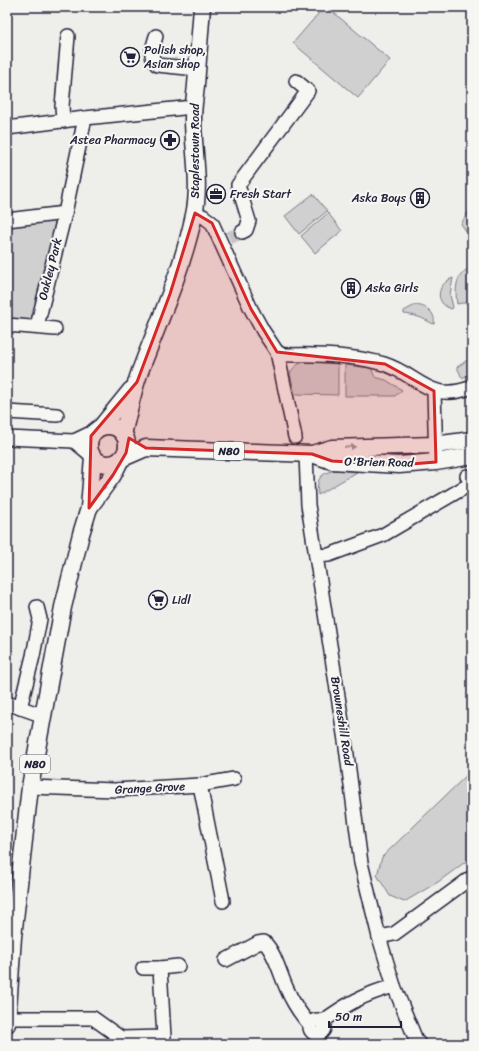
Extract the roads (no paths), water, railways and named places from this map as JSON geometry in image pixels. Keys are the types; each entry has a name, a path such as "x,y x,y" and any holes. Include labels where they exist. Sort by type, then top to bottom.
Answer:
{"main road":[{"name":"Staplestown Road","path":"124,435 141,368 150,349 172,287 189,238 195,213 196,183 193,107 202,7"},
{"name":"Staplestown Road","path":"98,429 118,407 137,382"},
{"name":"N80","path":"7,1021 10,936 30,787 63,607 89,508 92,456 89,449 89,442 91,436 98,429 107,426 114,427 120,430 124,435 127,447 113,475 89,508"},
{"name":"O'Brien Road","path":"124,435 146,448"},
{"name":"O'Brien Road","path":"309,454 332,448 434,445 472,440"},
{"name":"O'Brien Road","path":"122,458 146,448 309,454 332,461 399,465 436,462 472,456"},
{"name":"N80","path":"92,456 101,463 107,465 113,464 122,458"}],"street":[{"path":"63,121 62,106 68,36"},
{"path":"156,36 151,54 157,65 197,69"},
{"path":"242,232 246,230 249,222 238,185 308,91 296,81"},
{"path":"7,128 193,107"},
{"name":"Oakley Park","path":"36,326 65,213 85,118"},
{"path":"7,220 65,213"},
{"path":"195,213 203,216 212,224 224,239 257,320 277,352 295,437"},
{"path":"7,325 55,328"},
{"path":"277,352 283,355 340,357 385,364 434,391 463,391 472,387"},
{"path":"434,391 434,445 436,462"},
{"path":"7,412 57,415"},
{"path":"7,438 74,441 98,429"},
{"path":"74,441 92,456"},
{"name":"Browneshill Road","path":"309,454 308,505 346,747 361,863 379,937 394,986 419,1044"},
{"path":"316,556 329,555 383,536 472,484 467,476"},
{"path":"20,708 33,656 40,619 37,607"},
{"path":"7,704 44,716"},
{"path":"200,785 234,779"},
{"name":"Grange Grove","path":"30,787 115,790 200,785 223,901"},
{"path":"379,937 394,934 472,876"},
{"path":"226,960 258,943 264,942 274,958 286,988 297,1009 316,1034 352,1001 394,986"},
{"path":"143,968 178,966"},
{"path":"7,1021 93,1018 121,1038 164,1037 160,968"}],"tunnel":[{"path":"229,238 242,232"}],"place":[{"name":"Polish shop, Asian shop","path":"130,57"},
{"name":"Astea Pharmacy","path":"170,140"},
{"name":"Fresh Start","path":"216,194"},
{"name":"Aska Boys","path":"420,198"},
{"name":"Aska Girls","path":"351,288"},
{"name":"Lidl","path":"158,600"}]}
